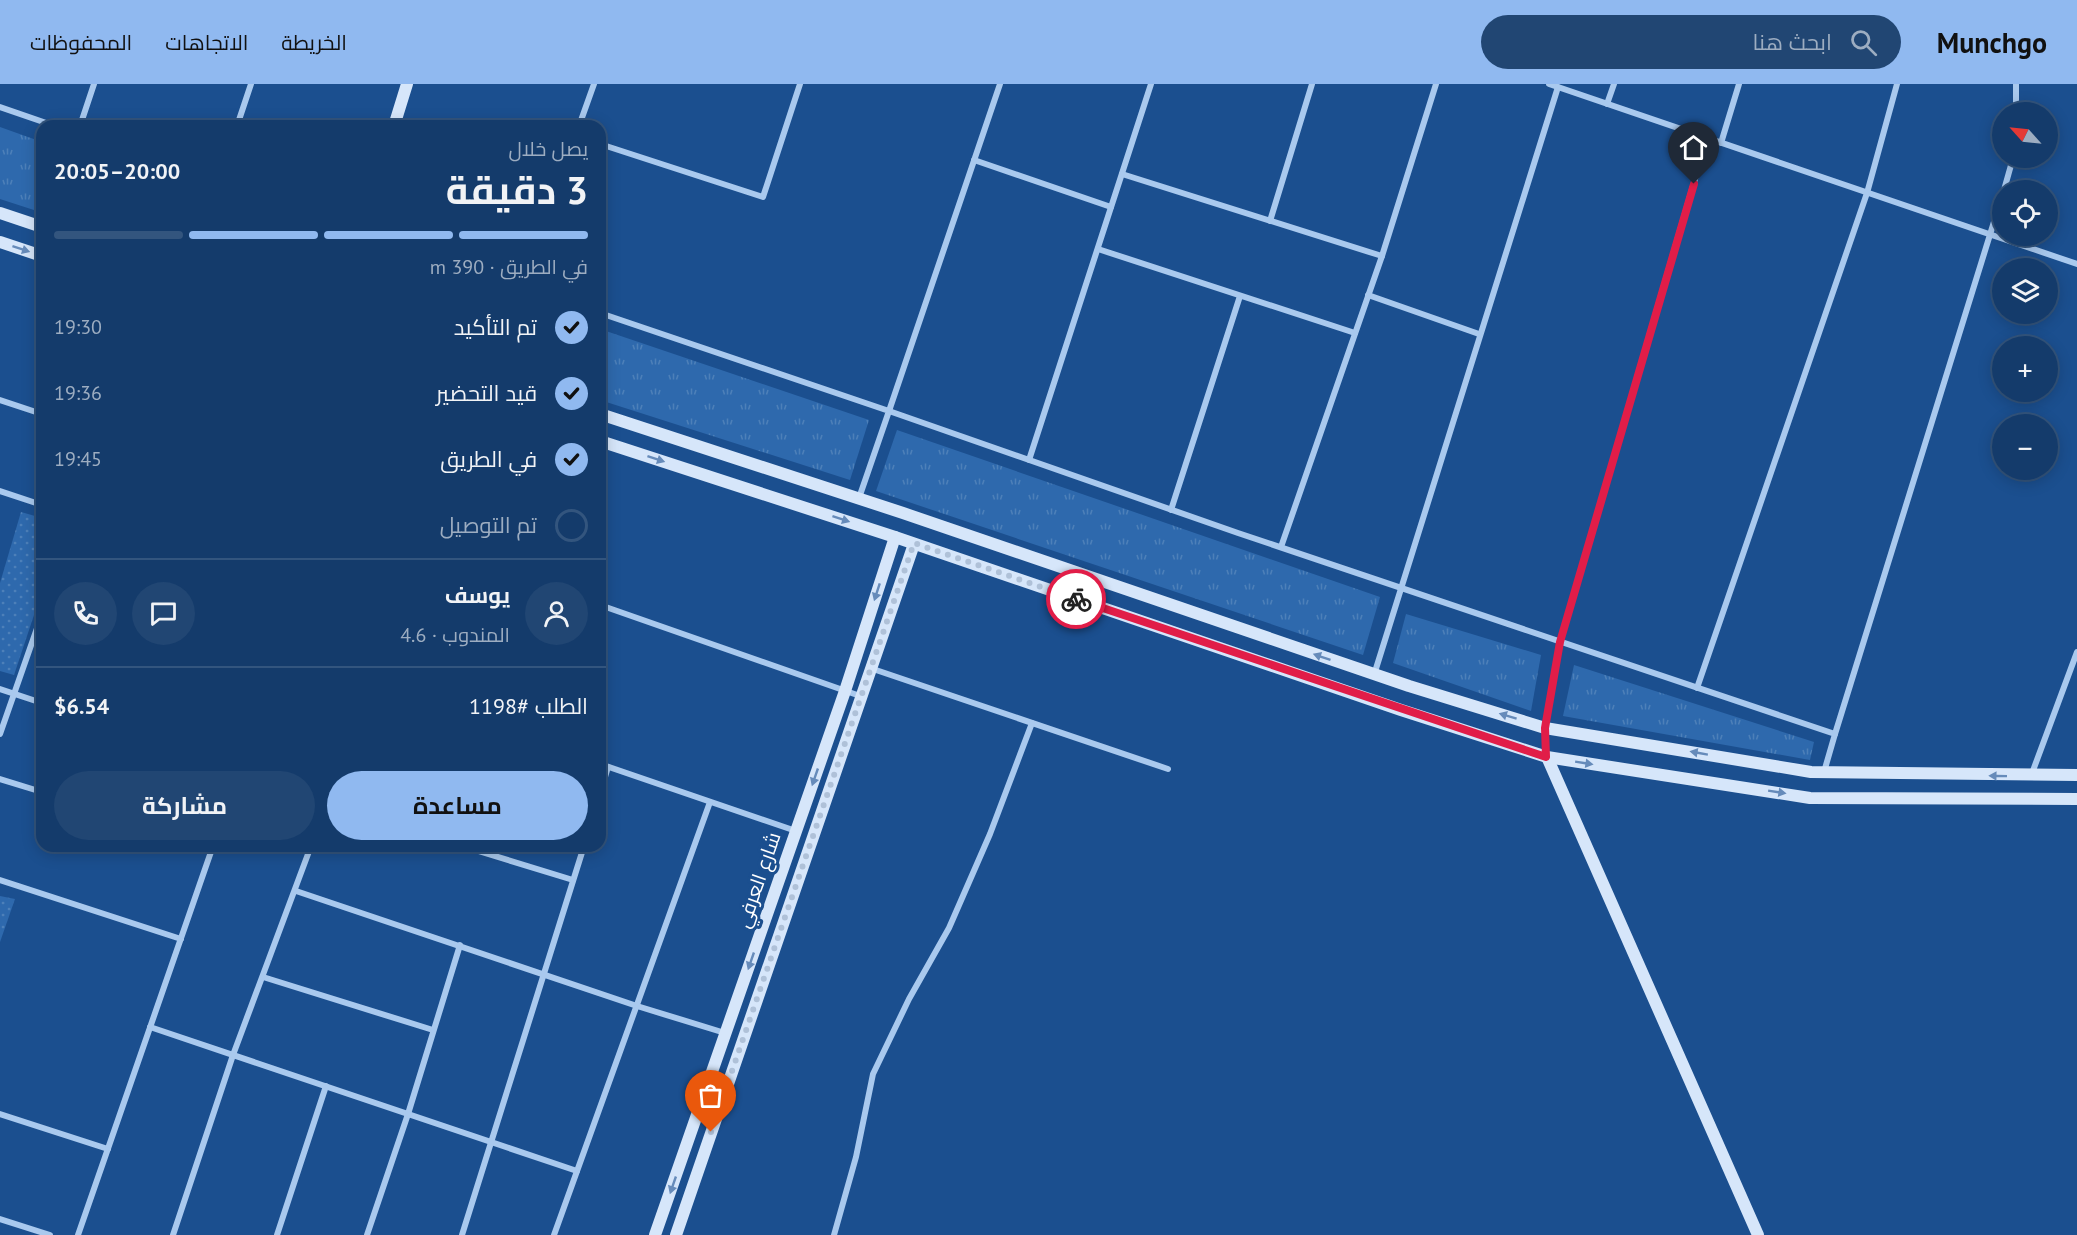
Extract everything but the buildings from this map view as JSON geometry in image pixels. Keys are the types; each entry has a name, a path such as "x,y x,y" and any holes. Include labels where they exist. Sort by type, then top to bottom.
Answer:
{"main road":[{"path":"396,120 407,84"},
{"path":"0,213 36,225"},
{"path":"0,242 36,254"},
{"path":"606,416 859,499 1374,675 1545,728 1823,773 2077,775"},
{"path":"606,443 914,543 1401,710 1546,757 1810,798 2077,799"},
{"name":"شارع العرفي","path":"655,1235 845,691 895,537"},
{"name":"شارع العرفي","path":"676,1235 873,669 914,543"},
{"path":"1546,757 1758,1235"}],"street":[{"path":"82,120 94,84"},
{"path":"239,120 251,84"},
{"path":"581,120 594,84"},
{"path":"606,146 763,197 800,84"},
{"path":"859,499 1000,84"},
{"path":"1029,460 1151,84"},
{"path":"1270,220 1312,84"},
{"path":"1281,547 1382,256 1436,84"},
{"path":"1549,84 1992,235 1823,773"},
{"path":"1607,104 1614,84"},
{"path":"1721,143 1739,84"},
{"path":"1697,688 1867,193 1897,84"},
{"path":"2016,84 2016,102"},
{"path":"1374,675 1399,588 1558,87"},
{"path":"0,107 38,120"},
{"path":"1546,757 1545,728 1560,642 1707,138"},
{"path":"974,160 1111,207"},
{"path":"1122,174 1382,256"},
{"path":"2024,246 2077,264"},
{"path":"1098,249 1355,333"},
{"path":"1368,295 1479,334"},
{"path":"1171,510 1240,296"},
{"path":"606,316 890,411 1399,588 1835,734"},
{"path":"0,400 36,412"},
{"path":"0,491 36,503"},
{"path":"606,607 863,697"},
{"path":"0,734 36,631"},
{"path":"2031,776 2077,652"},
{"path":"873,669 1168,769"},
{"path":"0,689 36,700"},
{"path":"834,1235 856,1157 873,1074 909,999 949,928 990,834 1032,723"},
{"path":"606,774 608,767 796,831"},
{"path":"0,779 36,790"},
{"path":"554,1235 710,802"},
{"path":"78,1235 211,852"},
{"path":"173,1235 233,1055 309,852"},
{"path":"482,852 573,880"},
{"path":"462,1235 582,852"},
{"path":"0,880 181,939"},
{"path":"296,891 543,975 726,1033"},
{"path":"367,1235 408,1114 460,945"},
{"path":"263,977 434,1030"},
{"path":"150,1027 577,1171"},
{"path":"277,1235 326,1086"},
{"path":"0,1114 108,1149"},
{"path":"0,1219 50,1235"}],"green space":[{"path":"0,127 36,140 36,211 0,199"},
{"path":"606,331 869,420 850,480 606,402"},
{"path":"897,430 1380,597 1363,655 876,491"},
{"path":"21,512 36,516 36,609 14,675 0,671 0,583"},
{"path":"1406,614 1541,655 1531,711 1393,663"},
{"path":"1574,665 1814,742 1810,760 1563,716"},
{"path":"0,896 15,899 0,942"}],"way so far":[{"path":"711,1132 863,697 914,543 1076,599"}],"route":[{"path":"1076,599 1546,757 1545,728 1560,642 1694,184"}]}
